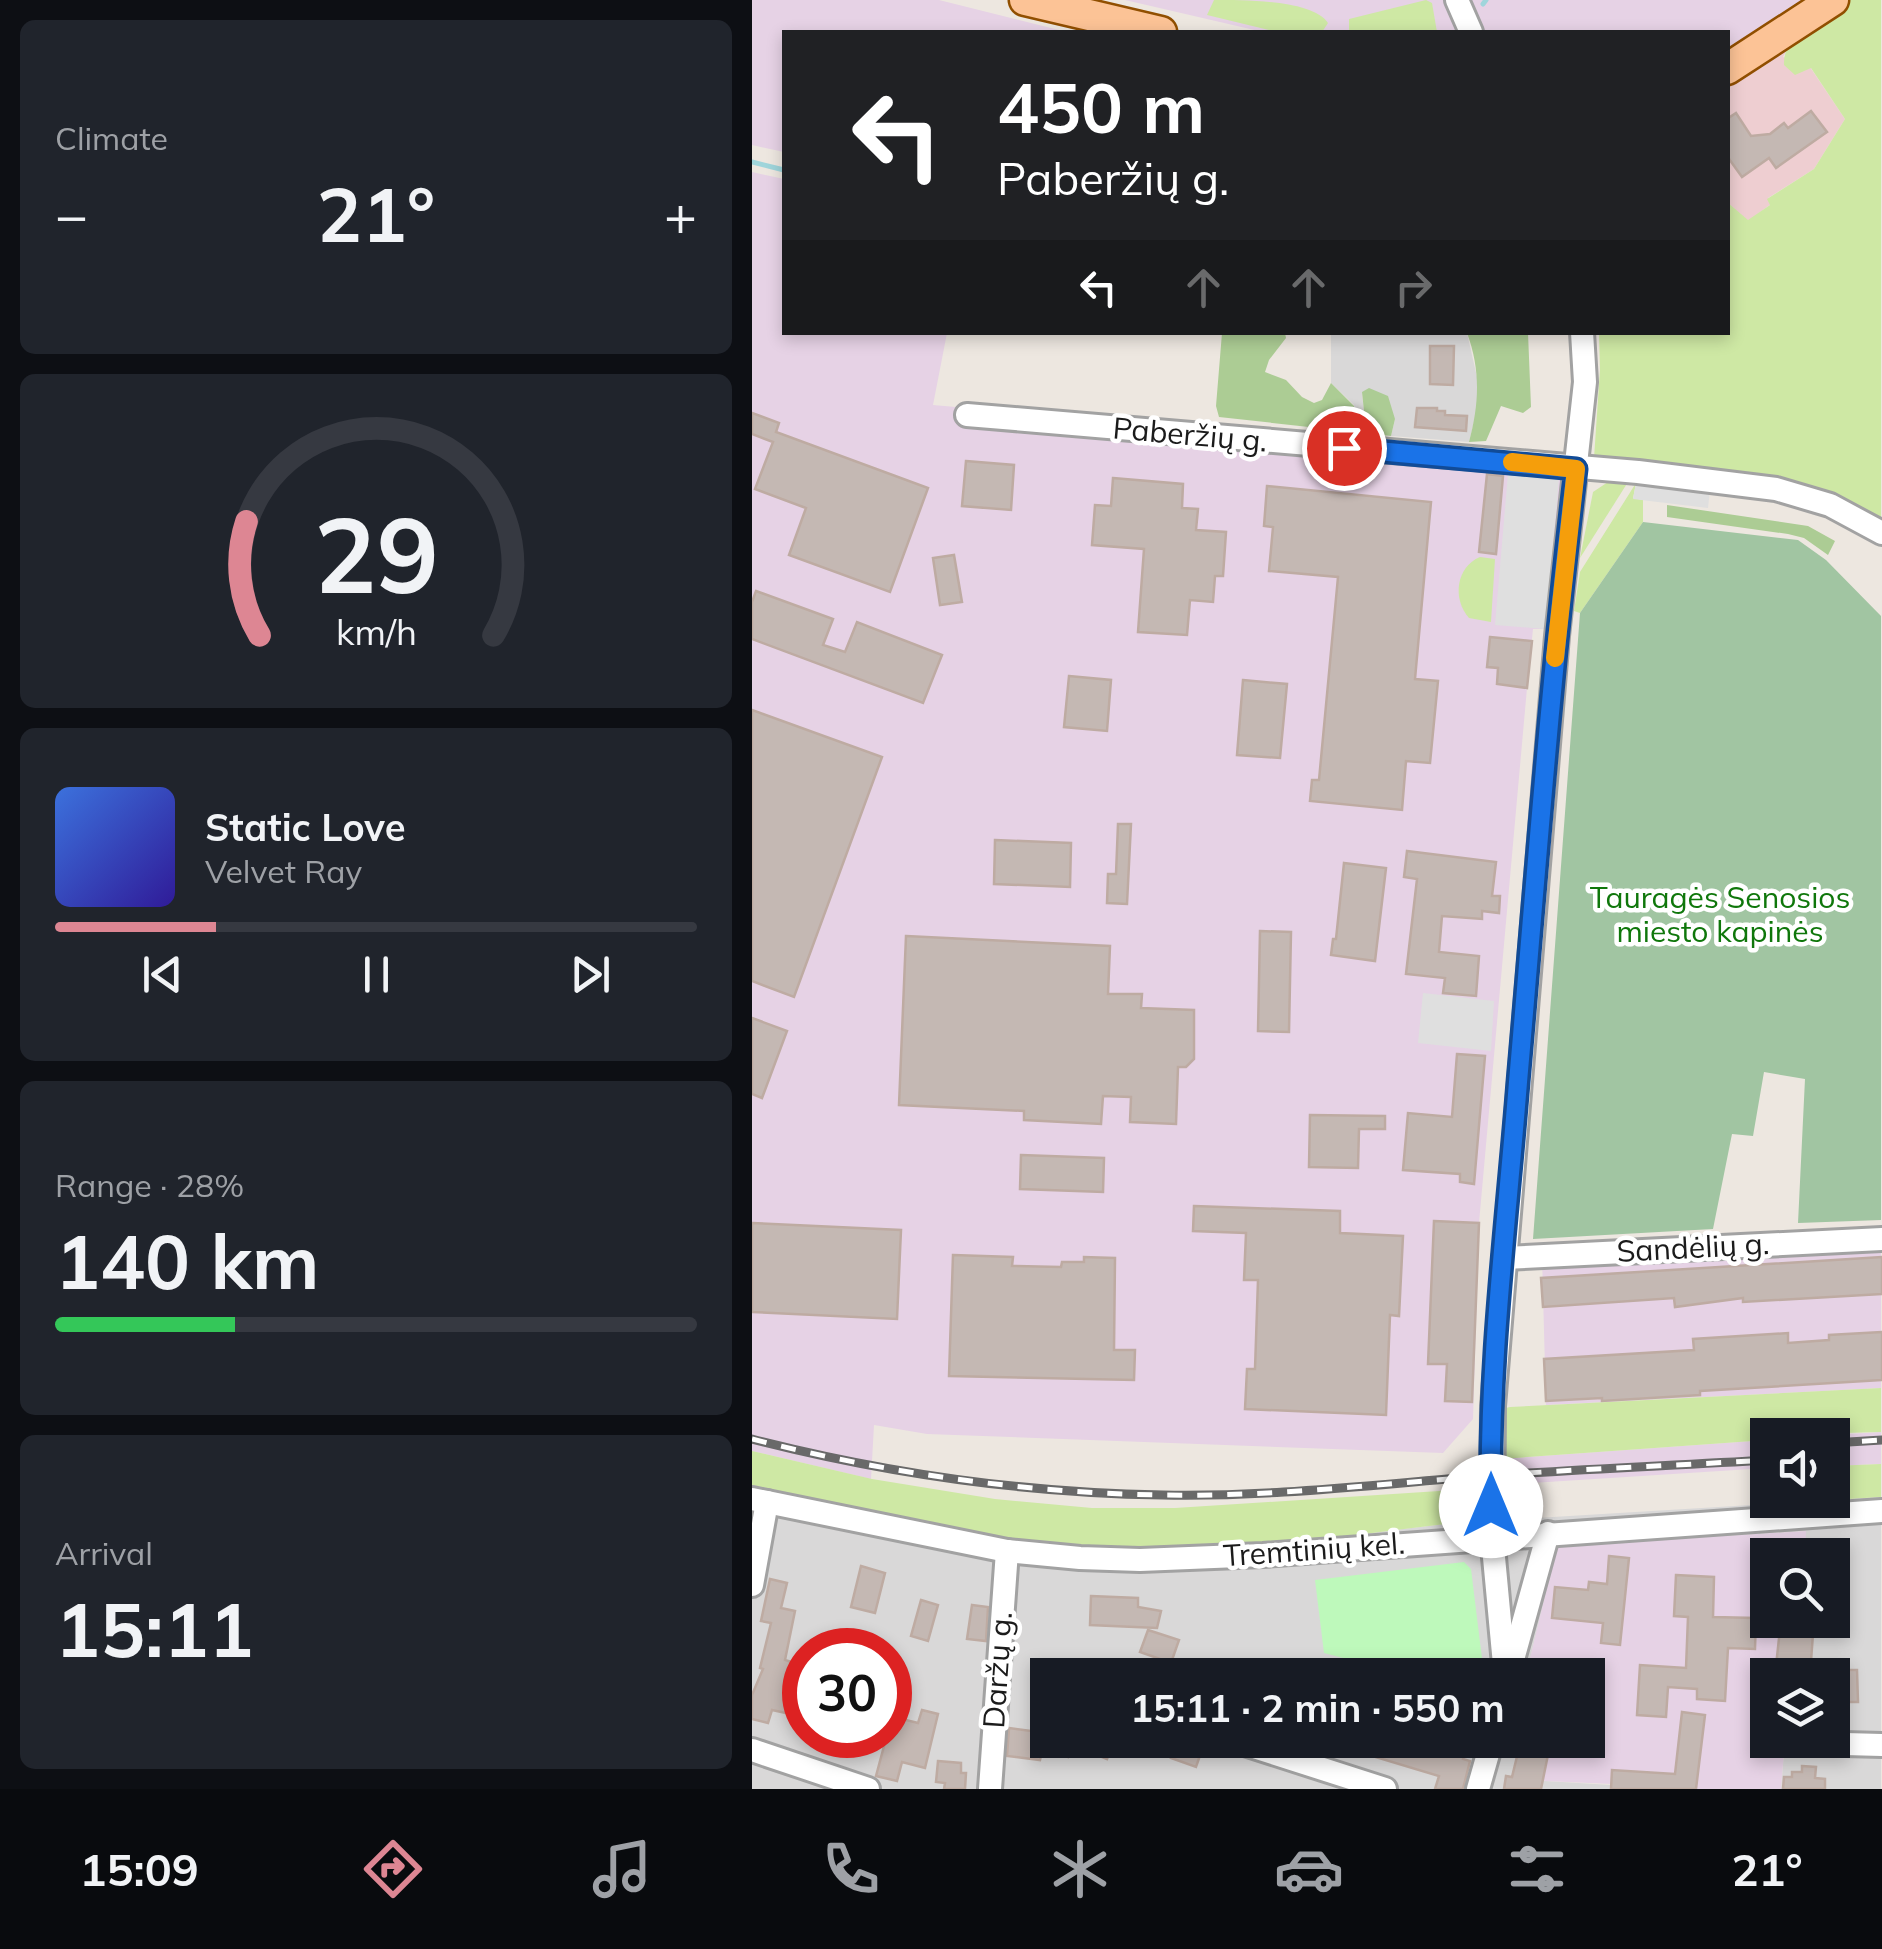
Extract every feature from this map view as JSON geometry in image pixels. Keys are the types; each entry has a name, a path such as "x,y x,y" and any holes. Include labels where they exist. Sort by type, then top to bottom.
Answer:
{"main road":[{"path":"1026,0 1153,30"},
{"path":"1730,67 1833,0"}],"street":[{"path":"1457,0 1470,30"},
{"path":"1505,1658 1492,1536 1493,1406 1557,636 1585,382 1582,335"},
{"name":"Paberžių g.","path":"967,415 1638,472 1776,488 1830,505 1882,533"},
{"name":"Sandėlių g.","path":"1504,1258 1882,1238"},
{"path":"752,1585 760,1501"},
{"name":"Tremtinių kel.","path":"760,1501 1007,1550 1080,1558 1170,1559 1882,1510"},
{"path":"1512,1658 1548,1533"},
{"name":"Daržų g.","path":"990,1789 1007,1550"},
{"path":"1497,1596 1516,1605 1531,1600"},
{"path":"1850,1744 1882,1745"},
{"path":"752,1750 868,1789"},
{"path":"1288,1758 1385,1789"},
{"path":"1478,1789 1487,1758"}],"shaded area":[{"path":"752,0 939,0 1059,30 782,30 782,152 752,145"},
{"path":"1125,0 1810,0 1730,51 1730,30 1254,30"},
{"path":"1788,48 1783,57 1810,67 1845,119 1814,169 1768,198 1771,204 1748,221 1730,205 1730,85"},
{"path":"752,172 782,179 782,335 947,335 933,405 1563,461 1546,629 1533,629 1527,688 1479,1223 1473,1419 1443,1453 927,1434 874,1425 871,1479 752,1451"},
{"path":"1331,335 1467,335 1477,377 1477,410 1469,442 1391,436 1395,419 1362,393 1365,421 1357,423 1354,405 1331,383"},
{"path":"1638,472 1711,481 1708,508 1633,499"},
{"path":"1508,474 1559,478 1546,629 1495,625"},
{"path":"1423,993 1494,1001 1491,1051 1418,1043"},
{"path":"1881,1239 1881,1388 1546,1405 1542,1256"},
{"path":"1881,1432 1881,1464 1850,1465 1850,1434"},
{"path":"1750,1441 1750,1469 1502,1485 1501,1459"},
{"path":"752,1485 970,1532 1292,1542 1454,1523 1750,1505 1750,1518 1850,1518 1850,1499 1881,1497 1881,1789 1781,1789 1784,1758 1850,1758 1850,1658 1795,1658 1796,1638 1850,1638 1850,1538 1805,1538 1805,1531 1558,1546 1530,1658 1030,1658 1030,1758 1547,1758 1543,1776 1513,1775 1611,1785 1611,1789 752,1789"},
{"path":"1806,1531 1806,1538 1750,1538 1750,1638 1796,1638 1795,1658 1750,1658 1750,1758 1784,1758 1781,1789 1611,1789 1611,1784 1512,1775 1514,1769 1543,1776 1547,1758 1605,1758 1605,1658 1530,1658 1557,1546"}],"green space":[{"path":"1214,0 1261,1 1308,10 1328,23 1323,30 1269,30 1207,15"},
{"path":"1426,0 1432,3 1437,30 1349,30 1349,19"},
{"path":"1849,0 1881,0 1881,523 1594,458 1599,335 1730,335 1730,205 1748,220 1770,205 1767,199 1814,169 1845,119 1811,68 1795,75 1784,65 1790,44 1818,19"},
{"path":"1222,335 1285,335 1265,372 1286,380 1314,403 1322,400 1331,383 1354,406 1357,423 1365,421 1362,392 1369,388 1388,396 1395,419 1391,436 1219,417 1216,406"},
{"path":"1468,335 1528,335 1531,407 1523,413 1501,406 1486,441 1469,442 1477,388"},
{"path":"1611,480 1628,482 1580,558 1593,492"},
{"path":"1636,483 1633,498 1643,500 1643,522 1580,613 1574,611 1580,572"},
{"path":"1667,505 1808,526 1835,541 1828,555 1804,538 1788,534 1667,517"},
{"name":"Tauragės Senosios miesto kapinės","path":"1643,522 1798,540 1826,560 1881,616 1881,1220 1798,1223 1805,1079 1764,1072 1753,1136 1732,1134 1713,1229 1533,1239 1580,613"},
{"path":"1480,557 1495,559 1491,622 1469,618 1460,602 1461,576"},
{"path":"1881,1388 1881,1432 1850,1433 1850,1418 1750,1418 1750,1441 1501,1459 1501,1409"},
{"path":"752,1451 872,1479 995,1499 1092,1508 1175,1508 1470,1489 1470,1511 1455,1518 1454,1523 1301,1541 1198,1549 1095,1549 971,1533 752,1485"},
{"path":"1881,1464 1881,1497 1850,1499 1850,1465"},
{"path":"1464,1562 1471,1569 1482,1658 1343,1658 1324,1653 1315,1580"}],"building":[{"path":"1811,111 1827,132 1776,168 1769,158 1742,177 1730,160 1730,117 1736,113 1751,136 1770,134 1784,123 1788,128"},
{"path":"1430,346 1454,346 1453,385 1430,384"},
{"path":"1417,408 1437,408 1445,411 1445,415 1467,416 1466,431 1415,427"},
{"path":"752,413 779,423 776,432 928,488 890,592 789,555 806,508 755,489 773,442 752,434"},
{"path":"966,461 1014,465 1011,510 962,506"},
{"path":"1487,474 1503,476 1496,554 1479,552"},
{"path":"1113,478 1183,484 1182,508 1198,509 1196,530 1226,532 1223,576 1215,576 1213,602 1190,600 1187,635 1138,632 1144,549 1092,545 1095,505 1111,506"},
{"path":"1267,486 1431,502 1415,679 1438,681 1430,763 1406,761 1402,810 1310,801 1312,780 1319,780 1338,577 1269,571 1273,527 1264,526"},
{"path":"954,555 962,602 940,605 933,558"},
{"path":"756,591 833,619 823,645 845,652 857,622 942,655 923,703 752,639 752,602"},
{"path":"1490,637 1532,641 1527,688 1497,684 1498,668 1487,667"},
{"path":"1069,676 1111,680 1107,731 1064,727"},
{"path":"1243,680 1287,684 1280,758 1237,755"},
{"path":"752,710 882,757 794,997 752,981"},
{"path":"1118,824 1131,824 1127,904 1107,903 1108,874 1116,874"},
{"path":"995,840 1071,843 1070,887 994,884"},
{"path":"1407,851 1496,862 1492,896 1500,896 1499,913 1482,911 1482,919 1442,916 1439,952 1479,956 1476,996 1443,993 1445,978 1406,974 1417,879 1404,877"},
{"path":"1344,863 1386,868 1375,961 1331,955"},
{"path":"1260,931 1291,932 1289,1032 1258,1031"},
{"path":"906,936 1110,946 1108,994 1142,994 1141,1008 1194,1010 1194,1059 1186,1067 1178,1067 1176,1124 1130,1122 1131,1097 1103,1096 1101,1124 1024,1120 1024,1111 899,1105"},
{"path":"752,1018 787,1031 762,1098 752,1094"},
{"path":"1457,1054 1485,1056 1474,1184 1460,1182 1460,1174 1403,1170 1408,1113 1452,1117"},
{"path":"1310,1115 1385,1116 1385,1129 1359,1129 1358,1168 1309,1167"},
{"path":"1021,1155 1104,1158 1103,1192 1020,1189"},
{"path":"1194,1206 1340,1211 1340,1233 1403,1236 1399,1316 1390,1315 1386,1415 1245,1409 1247,1369 1255,1369 1258,1280 1244,1280 1246,1233 1193,1231"},
{"path":"1434,1221 1479,1223 1472,1402 1445,1401 1447,1364 1428,1364"},
{"path":"752,1223 901,1230 897,1319 752,1312"},
{"path":"953,1255 1013,1257 1012,1266 1061,1267 1062,1262 1084,1262 1084,1257 1115,1258 1114,1350 1135,1350 1134,1380 949,1376"},
{"path":"1882,1257 1882,1294 1743,1302 1743,1298 1675,1307 1674,1298 1543,1307 1541,1278"},
{"path":"1882,1332 1882,1380 1700,1391 1700,1395 1546,1401 1544,1359 1694,1350 1693,1339 1788,1333 1788,1343 1829,1340 1829,1335"},
{"path":"1609,1556 1629,1558 1620,1645 1601,1643 1603,1623 1552,1618 1555,1587 1588,1590 1589,1582 1607,1584"},
{"path":"861,1566 885,1573 875,1613 851,1607"},
{"path":"1676,1575 1714,1577 1713,1617 1750,1618 1750,1638 1755,1638 1755,1649 1728,1648 1725,1701 1697,1699 1697,1689 1668,1687 1666,1717 1637,1715 1640,1665 1686,1668 1688,1617 1674,1616"},
{"path":"770,1579 787,1583 781,1608 795,1611 792,1628 782,1628 782,1712 772,1710 768,1723 752,1719 752,1695 763,1669 760,1668 771,1623 761,1621"},
{"path":"1091,1596 1138,1598 1138,1607 1161,1611 1157,1628 1090,1625"},
{"path":"921,1600 938,1605 928,1641 912,1636"},
{"path":"972,1605 988,1607 986,1641 967,1639"},
{"path":"1148,1630 1179,1640 1173,1658 1140,1652"},
{"path":"1779,1638 1813,1638 1811,1658 1777,1658"},
{"path":"1850,1670 1857,1670 1858,1702 1850,1702"},
{"path":"922,1710 938,1714 925,1768 902,1762 897,1781 876,1776 881,1758 912,1758 912,1722 918,1723"},
{"path":"1682,1712 1705,1715 1696,1789 1611,1789 1612,1770 1675,1774"},
{"path":"1009,1728 1030,1731 1030,1758 1040,1760 1007,1756"},
{"path":"1171,1758 1199,1758 1196,1767"},
{"path":"1379,1758 1470,1761 1463,1789 1435,1789 1439,1776"},
{"path":"1517,1758 1547,1758 1541,1789 1504,1789 1506,1776 1512,1777"},
{"path":"938,1761 961,1763 961,1773 966,1773 965,1789 944,1789 945,1783 936,1782"},
{"path":"1802,1766 1816,1767 1815,1778 1825,1779 1825,1789 1783,1789 1784,1777 1802,1772"}],"waterway":[{"path":"1483,4 1486,0"},
{"path":"752,162 782,170"}],"railway":[{"path":"752,1439 853,1462 956,1479 1059,1490 1163,1495 1279,1492 1750,1461"},
{"path":"1850,1442 1882,1440"}],"slow traffic":[{"path":"1512,462 1576,469 1555,658"}],"route":[{"path":"1344,448 1576,469 1557,636 1512,1154 1493,1406 1491,1506"}]}
